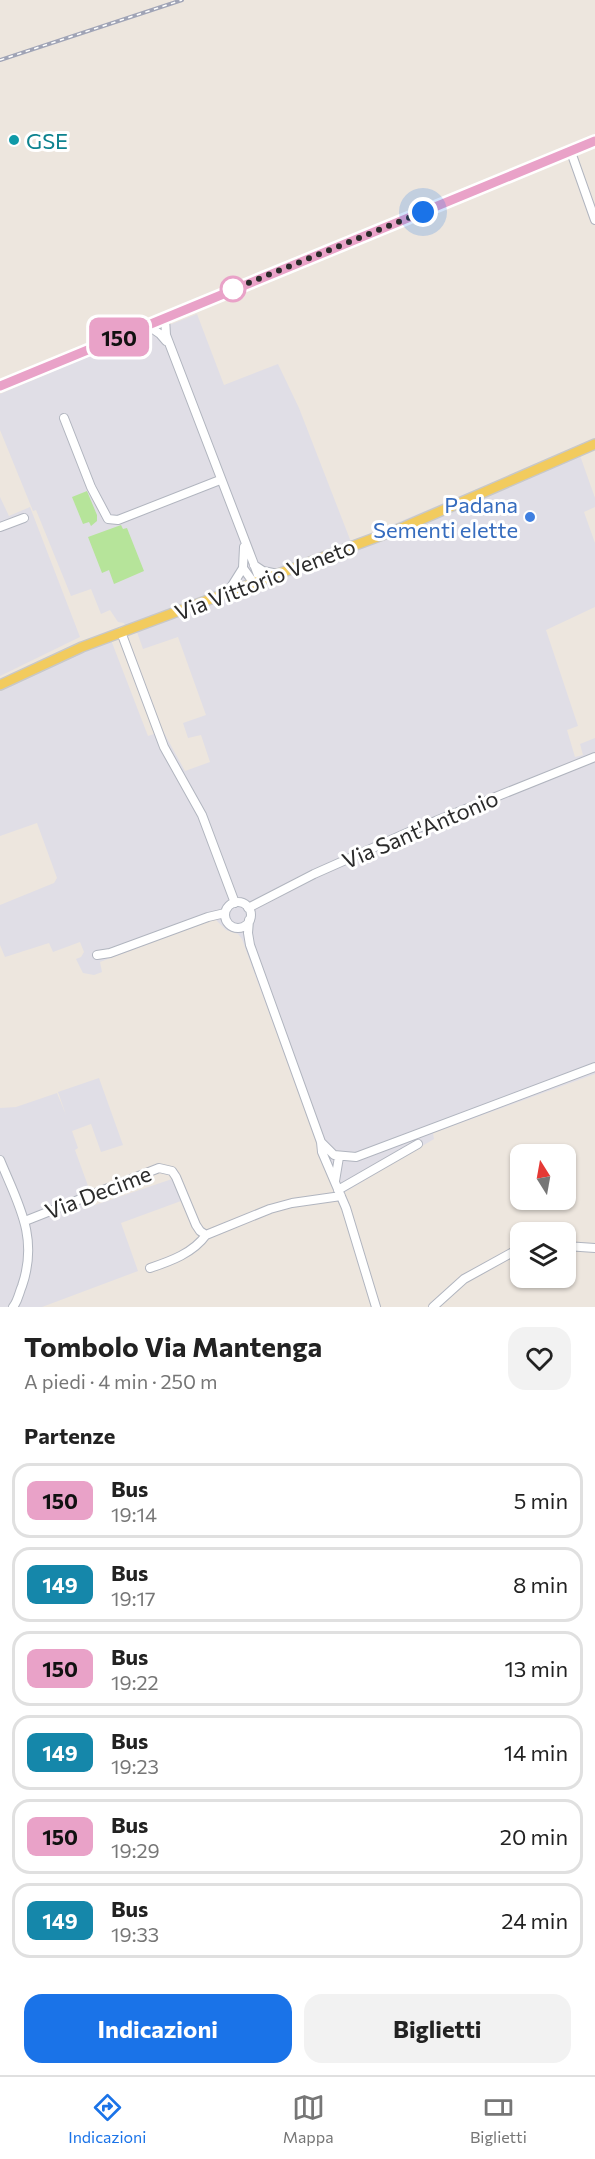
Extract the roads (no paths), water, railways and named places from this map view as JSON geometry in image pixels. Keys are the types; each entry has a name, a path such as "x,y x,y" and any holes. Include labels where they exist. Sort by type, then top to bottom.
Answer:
{"main road":[{"path":"0,386 147,325 161,324 595,141"},
{"name":"Via Vittorio Veneto","path":"0,685 82,647 404,527 595,444"}],"street":[{"path":"571,152 595,220"},
{"path":"161,324 254,565 257,581"},
{"path":"64,418 91,487 108,519 118,520 220,480"},
{"path":"0,527 24,518"},
{"path":"228,592 243,568 244,542"},
{"path":"254,565 263,571 278,574"},
{"path":"243,568 257,581"},
{"path":"121,632 164,747 202,815 235,903"},
{"name":"Via Sant'Antonio","path":"248,908 314,874 411,831 595,757"},
{"path":"250,945 243,934 228,924 225,913 228,907 235,903 243,904 248,908 250,945 321,1142 327,1166 338,1189"},
{"path":"97,955 215,914 225,913"},
{"path":"235,928 242,927 249,920"},
{"path":"321,1142 336,1156 356,1157 372,1153 595,1066"},
{"path":"150,1268 187,1252 206,1235 292,1203 338,1189 418,1144"},
{"path":"327,1166 336,1156"},
{"path":"336,1156 334,1176 376,1307"},
{"path":"0,1160 25,1221 28,1238 28,1268 13,1307"},
{"name":"Via Decime","path":"25,1221 159,1168 167,1168 172,1170 176,1176 196,1225 206,1235"},
{"path":"576,1247 595,1248"},
{"path":"433,1307 464,1279 510,1254"}],"railway":[{"path":"0,60 182,0"}],"place":[{"name":"GSE","path":"14,140"},
{"name":"Padana Sementi elette","path":"530,517"}]}
